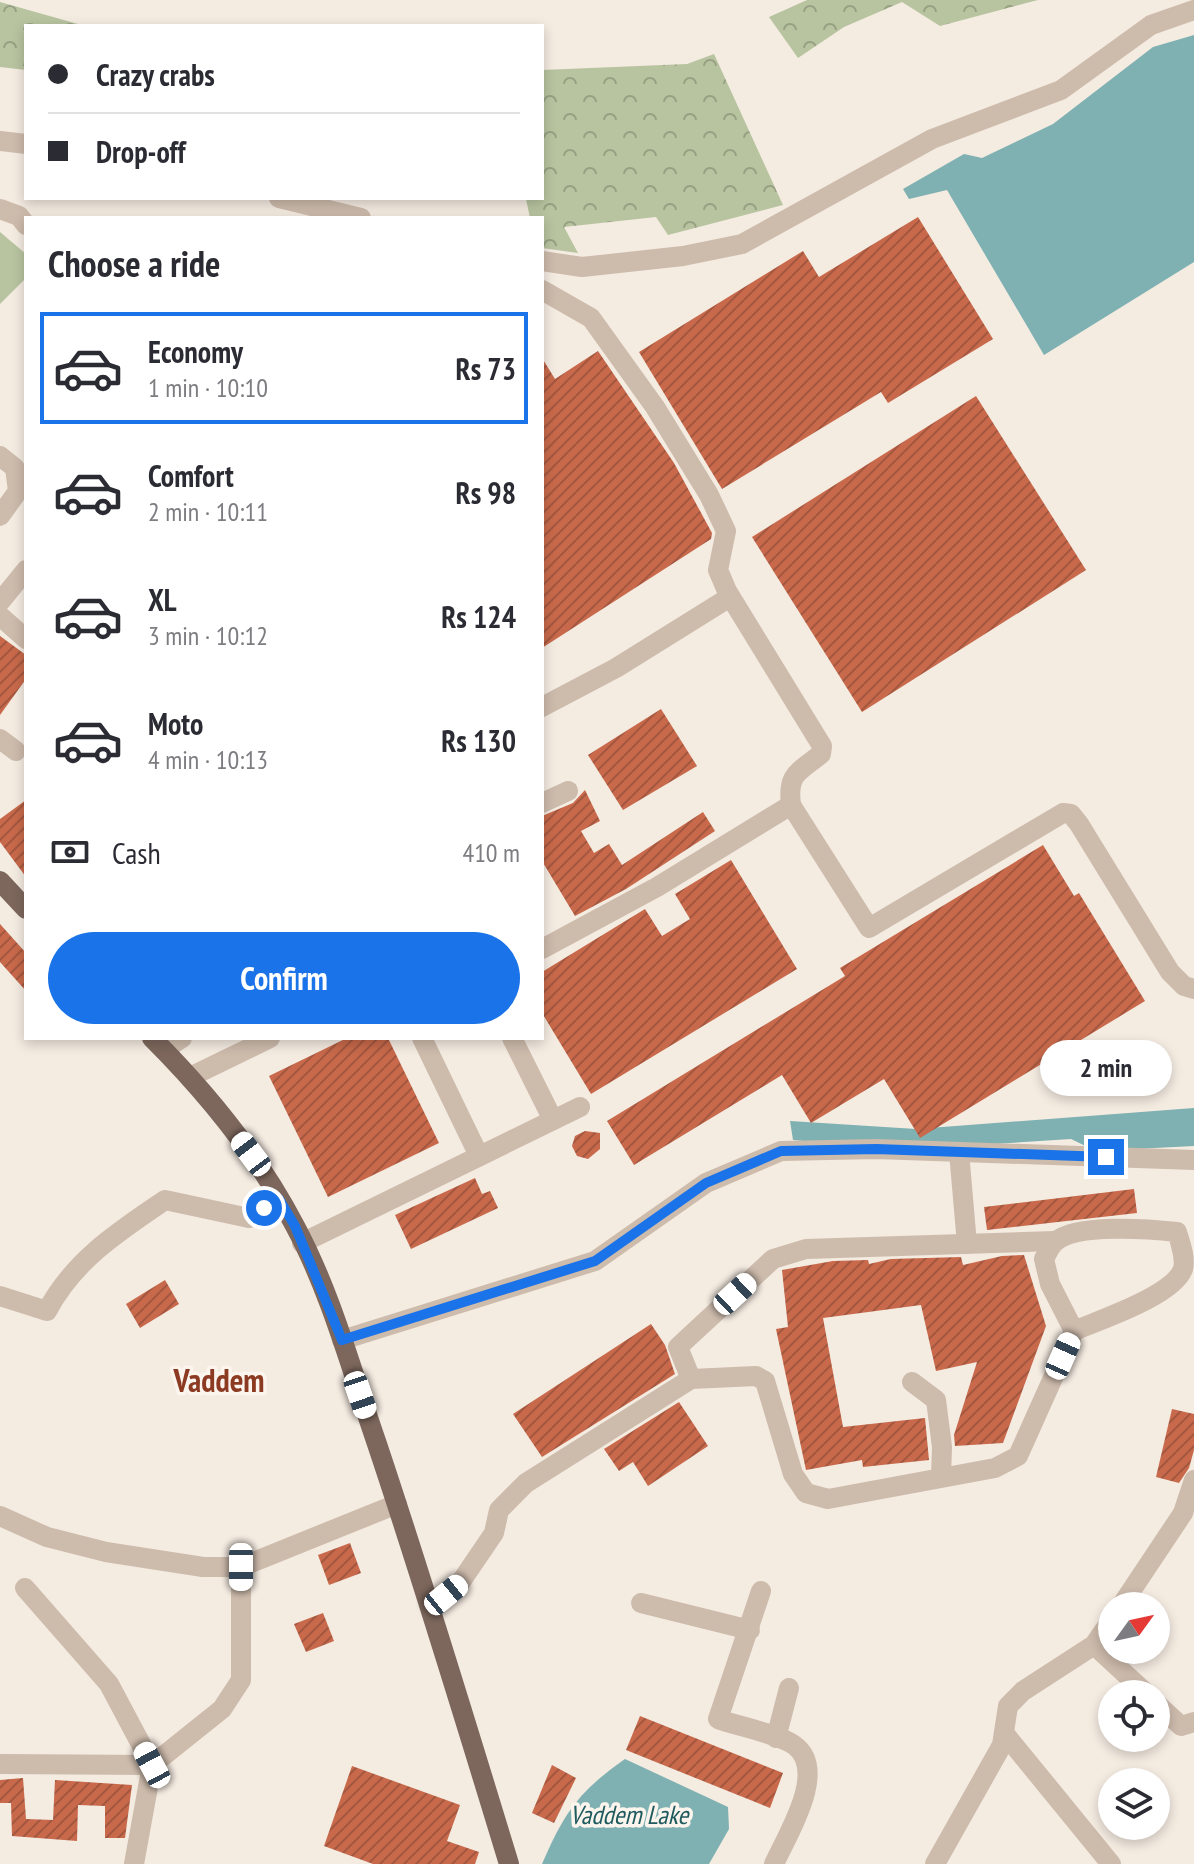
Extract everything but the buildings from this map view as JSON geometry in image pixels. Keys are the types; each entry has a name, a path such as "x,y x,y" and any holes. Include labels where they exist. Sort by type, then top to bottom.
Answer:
{"main road":[{"path":"0,881 24,907"},
{"path":"158,1044 190,1077 251,1154 302,1243 342,1340 397,1504 509,1864"}],"street":[{"path":"544,261 582,267 683,256 742,244 932,139 1061,90 1151,25 1194,10"},
{"path":"0,141 24,144"},
{"path":"287,200 353,216"},
{"path":"0,209 19,216 24,222"},
{"path":"544,291 591,318 663,419 709,495 726,531 718,570 730,597 822,746 821,754 792,776 789,787 791,805 869,928 1063,813 1071,814 1170,972 1184,986 1194,989"},
{"path":"0,456 15,468 18,491 0,516"},
{"path":"0,602 24,572"},
{"path":"544,706 616,668 730,597"},
{"path":"0,616 24,637"},
{"path":"544,802 568,791"},
{"path":"544,948 657,887 791,805"},
{"path":"190,1077 266,1040"},
{"path":"423,1040 479,1156"},
{"path":"513,1040 553,1120"},
{"path":"302,1243 580,1107"},
{"path":"342,1340 595,1261 706,1183 781,1151 959,1152 1194,1160"},
{"path":"959,1152 967,1244"},
{"path":"0,1296 47,1311 62,1282 102,1243 165,1200 249,1218 279,1199"},
{"path":"431,1607 460,1583 494,1533 499,1510 526,1483 691,1379 756,1376 765,1381 793,1474 806,1493 828,1499 995,1468 1018,1456 1074,1331 1166,1289 1183,1269 1182,1248 1177,1232 1135,1227 1078,1234 1055,1241 806,1249 773,1259 678,1347 691,1379"},
{"path":"1055,1241 1044,1259 1050,1284 1074,1331"},
{"path":"912,1382 936,1400 942,1447 941,1477"},
{"path":"1132,1592 1188,1518 1194,1480"},
{"path":"0,1516 47,1537 106,1552 203,1567 241,1567 397,1504"},
{"path":"0,1764 152,1765 222,1709 241,1680 241,1567"},
{"path":"25,1588 109,1684 152,1765 134,1864"},
{"path":"761,1591 718,1719 794,1745 807,1761 809,1788 774,1864"},
{"path":"641,1603 750,1630"},
{"path":"935,1864 1002,1745 1008,1706 1023,1691 1094,1645 1098,1639"},
{"path":"1094,1645 1132,1680"},
{"path":"776,1738 789,1688"},
{"path":"1170,1716 1181,1726 1194,1722"},
{"path":"1004,1733 1111,1864"}],"green space":[{"path":"807,0 1038,0 940,26 902,2 844,27 798,58 769,17"},
{"path":"0,2 78,24 24,24 24,70 0,67"},
{"path":"714,54 783,205 668,235 656,217 564,227 578,253 544,248 544,216 530,216 526,200 544,200 544,70 687,64"},
{"path":"0,232 24,252 24,280 0,304"}],"water":[{"path":"1194,35 1194,262 1044,355 947,190 909,199 903,189 964,154 982,158 1053,124 1153,47"},
{"path":"1194,1108 1194,1146 1096,1151 1071,1139 900,1150 793,1140 790,1121 916,1129"},
{"name":"Vaddem Lake","path":"625,1759 728,1807 729,1829 709,1864 542,1864 574,1804"}],"district":[{"name":"Vaddem","path":"219,1381"}],"route":[{"path":"264,1208 279,1199 295,1226 342,1340 595,1261 706,1183 781,1151 876,1149 1106,1157"}]}
